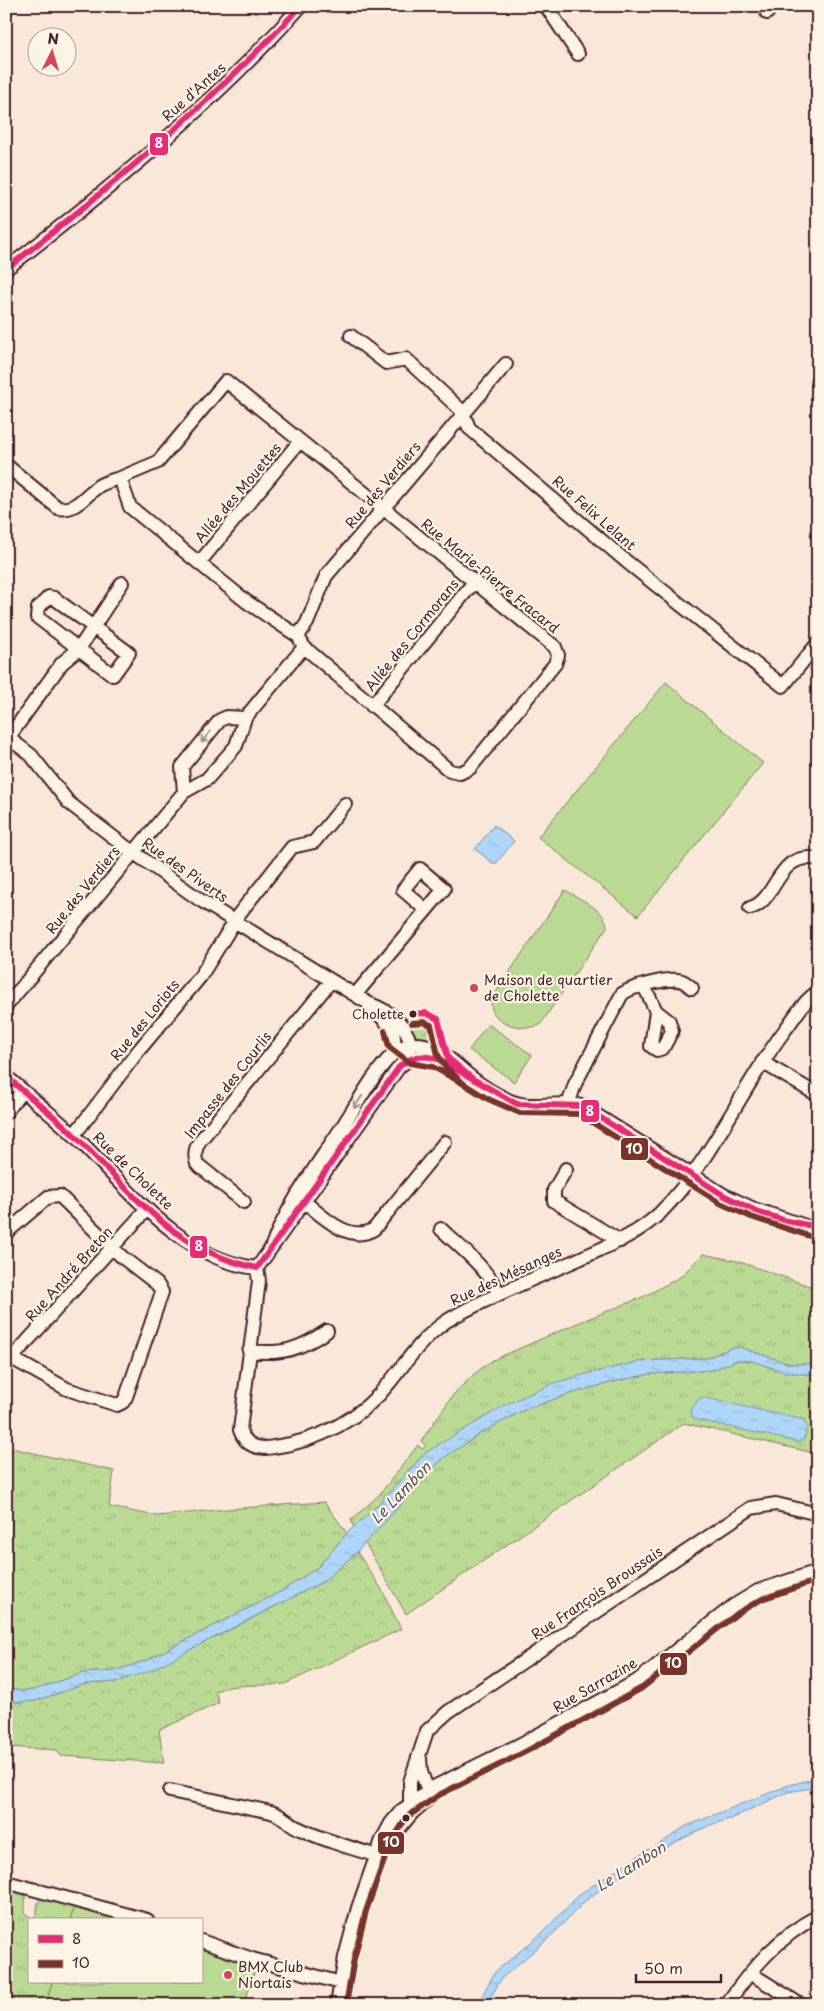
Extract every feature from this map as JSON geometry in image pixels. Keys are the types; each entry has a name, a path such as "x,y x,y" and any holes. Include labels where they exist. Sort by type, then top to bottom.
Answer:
{"street":[{"name":"Rue d'Antes","path":"6,269 61,227 217,94 301,6"},
{"path":"546,6 578,54"},
{"name":"Rue Felix Lelant","path":"351,336 386,363 406,360 464,412 469,428 627,562 783,686 818,643"},
{"name":"Rue des Verdiers","path":"6,1006 184,792 207,780 236,746 245,718 301,641 326,576 506,364"},
{"name":"Rue Marie-Pierre Fracard","path":"6,465 58,508 72,508 101,485 158,462 226,381 555,647 558,655 555,664 470,768 460,773 450,770 372,706 301,641 247,602 130,507 120,478"},
{"name":"Allée des Mouettes","path":"199,563 300,442"},
{"path":"7,738 62,663 79,649 94,628 102,610 122,582"},
{"name":"Allée des Cormorans","path":"372,706 474,582"},
{"path":"54,598 94,628 129,653 113,675 36,617 38,608 45,599 54,598"},
{"path":"184,792 182,767 220,720 227,717 245,718"},
{"name":"Rue des Piverts","path":"7,738 31,755 69,803 133,852 200,900 368,1003 388,1024 405,1049"},
{"name":"Rue des Loriots","path":"74,1135 142,1045 200,977 234,921 292,847 314,842 345,804"},
{"path":"750,908 758,906 786,868 802,859 818,859"},
{"path":"355,995 426,910"},
{"path":"569,1102 576,1084 622,994 635,986 681,980 692,988"},
{"name":"Impasse des Courlis","path":"244,1202 197,1164 194,1157 195,1150 199,1142 331,981"},
{"path":"644,986 656,1011"},
{"name":"Rue des Mésanges","path":"257,1268 259,1281 240,1419 243,1438 257,1447 286,1446 323,1434 351,1419 389,1384 425,1339 453,1317 499,1294 634,1234 660,1212 692,1175 762,1062 808,1000 818,992"},
{"path":"405,1049 436,1058 501,1097 520,1104 569,1102 594,1112 738,1202 814,1228"},
{"path":"257,1268 399,1067 405,1049"},
{"path":"271,1248 281,1222 289,1208 358,1102 405,1049"},
{"path":"762,1062 818,1095"},
{"name":"Rue de Cholette","path":"6,1076 74,1135 147,1209 195,1245 216,1257 233,1264 257,1268"},
{"path":"6,1112 22,1091"},
{"path":"305,1202 346,1232 360,1235 368,1233 374,1229 445,1142"},
{"path":"566,1169 554,1190 554,1201 620,1241"},
{"path":"6,1233 48,1197 60,1196 113,1248 157,1284 162,1292 123,1402 117,1405 66,1389 9,1357"},
{"name":"Rue André Breton","path":"9,1357 113,1248 147,1209"},
{"path":"442,1229 486,1273 499,1294"},
{"path":"249,1351 294,1350 306,1346 328,1331"},
{"name":"Rue François Broussais","path":"411,1808 410,1782 427,1731 448,1712 751,1508 776,1504 818,1514"},
{"name":"Rue Sarrazine","path":"337,2005 351,1932 379,1854 411,1808 427,1795 460,1775 637,1680 733,1606 758,1591 818,1571"},
{"name":"Rue François Broussais","path":"420,1755 421,1772 427,1795"},
{"path":"170,1791 281,1815 297,1827 324,1839 379,1854"},
{"path":"6,1882 140,1918"},
{"path":"726,2005 750,1973 782,1939 818,1916"},
{"path":"202,1941 252,1959 341,1983"},
{"path":"750,1973 801,2005"}],"green space":[{"path":"666,682 763,763 638,916 538,837"},
{"path":"565,890 597,910 602,915 607,927 540,1025 524,1027 507,1024 494,1014 491,1007 492,998"},
{"path":"420,1021 433,1025 438,1032 437,1040 425,1041 413,1035 412,1025"},
{"path":"488,1024 532,1055 514,1082 469,1050"},
{"path":"703,1254 737,1261 818,1289 818,1364 790,1364 739,1347 731,1348 707,1358 643,1361 586,1374 425,1453 372,1511 354,1527 351,1520 379,1495 418,1445 422,1449 426,1446 421,1441 453,1395 474,1374 493,1360 645,1296 680,1277"},
{"path":"738,1360 752,1361 785,1372 818,1375 818,1454 684,1423 406,1614 365,1543 442,1459 483,1432 524,1410 569,1394 650,1374 712,1370"},
{"path":"6,1442 16,1449 114,1471 109,1507 157,1516 324,1502 347,1533 318,1567 282,1591 145,1661 114,1671 83,1673 34,1690 21,1691 6,1688"},
{"path":"357,1552 381,1588 401,1629 285,1684 241,1686 215,1691 219,1703 159,1730 164,1763 61,1756 57,1750 6,1747 6,1699 19,1702 35,1701 85,1684 115,1682 222,1634 324,1581"},
{"path":"6,1884 25,1889 25,1913 31,1918 28,1918 28,1984 51,1984 46,2005 38,1998 35,2005 6,2005"},
{"path":"47,1897 74,1908 71,1918 31,1918 36,1916 38,1902 41,1898"},
{"path":"74,1908 111,1918 71,1918"},
{"name":"BMX Club Niortais","path":"202,1949 256,1967 244,2005 46,2005 51,1984 202,1984"}],"water":[{"path":"494,825 514,841 495,865 475,849"},
{"name":"Le Lambon","path":"739,1347 790,1364 818,1364 818,1375 785,1372 752,1361 738,1360 712,1370 650,1374 617,1381 569,1394 524,1410 483,1432 442,1459 357,1552 324,1581 149,1671 115,1682 85,1684 35,1701 19,1702 6,1699 6,1688 21,1691 34,1690 83,1673 114,1671 145,1661 282,1591 318,1567 347,1533 372,1511 425,1453 505,1405 554,1383 586,1374 643,1361 707,1358 731,1348"},
{"path":"701,1397 804,1420 807,1428 804,1439 798,1442 698,1420 692,1417 691,1409"},
{"name":"Le Lambon","path":"818,1778 818,1787 788,1792 730,1819 710,1825 674,1843 609,1883 584,1902 551,1936 502,1978 486,2005 477,2005 495,1972 541,1934 581,1893 686,1826 789,1785"}],"transit line":[{"name":"8","path":"6,269 159,144 232,77 301,6"},
{"name":"8","path":"411,1014 426,1013 438,1019 448,1058 473,1079"},
{"name":"10","path":"412,1023 424,1022 431,1025 438,1055 445,1067 464,1084 488,1099 520,1113 579,1114 720,1203 751,1217 815,1238"},
{"name":"10","path":"385,1031 389,1047 410,1063 433,1067 469,1087"},
{"name":"8","path":"6,1076 67,1128 136,1198 178,1234 201,1248 227,1260 257,1268 399,1067 408,1060 422,1056 438,1059 517,1104 582,1106 725,1196 756,1211 787,1221 818,1227"},
{"name":"10","path":"346,2005 354,1959 366,1911 390,1844 407,1817 439,1795 527,1751 642,1688 738,1613 762,1599 818,1580"}],"place":[{"name":"Maison de quartier de Cholette","path":"474,988"},
{"name":"Cholette","path":"413,1014"},
{"name":"BMX Club Niortais","path":"228,1975"}]}
